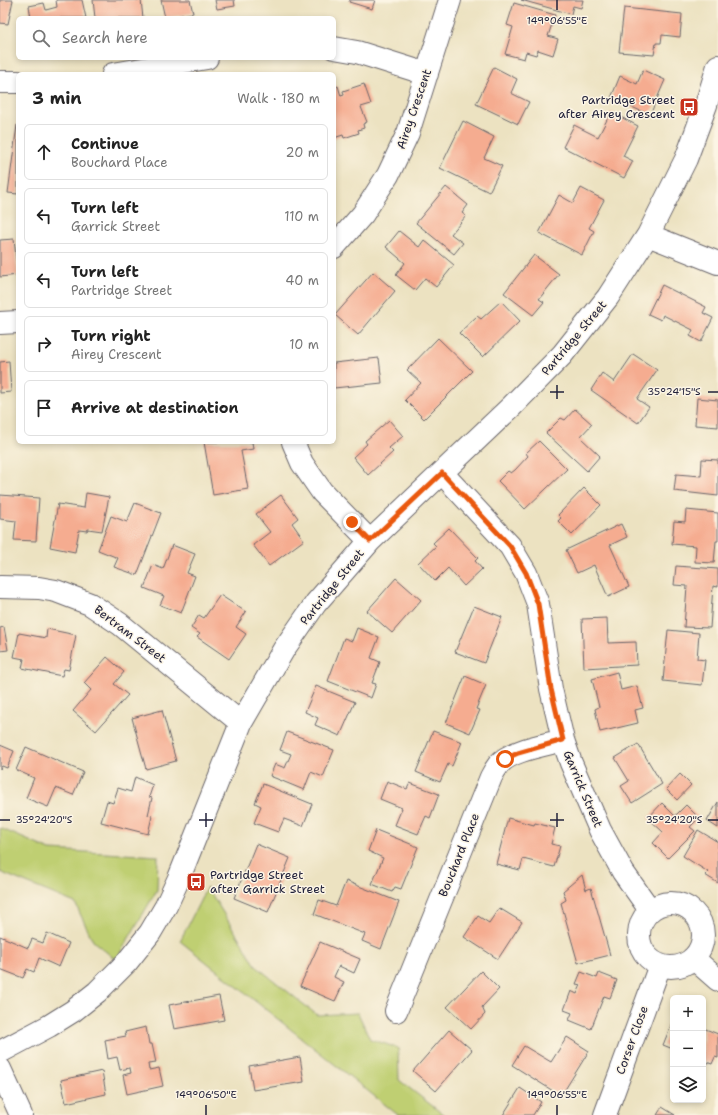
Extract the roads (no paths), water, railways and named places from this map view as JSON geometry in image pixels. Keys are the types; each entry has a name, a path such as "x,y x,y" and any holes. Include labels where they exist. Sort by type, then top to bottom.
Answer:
{"street":[{"name":"Airey Crescent","path":"336,245 363,214 388,175 408,133 450,0"},
{"path":"336,48 357,52 427,74"},
{"path":"125,72 195,60"},
{"name":"Partridge Street","path":"0,1052 49,1026 73,1011 98,992 127,962 150,933 162,913 178,878 241,723 284,648 316,603 370,541 512,406 562,355 608,297 648,235 686,159 706,105 718,66"},
{"path":"0,82 16,82"},
{"path":"648,235 718,263"},
{"path":"0,323 16,322"},
{"path":"294,444 302,464 322,492 370,541"},
{"name":"Garrick Street","path":"442,473 510,546 526,573 538,604 551,689 563,740 571,763 600,830 623,872 650,910"},
{"name":"Bertram Street","path":"0,587 39,588 56,591 90,604 120,624 241,723"},
{"name":"Bouchard Place","path":"396,1011 491,777 499,764 505,759 518,753 563,740"},
{"path":"673,903 685,906 695,913 701,924 703,936 700,948 693,958 683,965 671,967 660,965 648,958 641,947 639,934 642,920 650,910 661,904 673,903"},
{"path":"693,958 718,980"},
{"name":"Corser Close","path":"605,1115 660,965"},
{"path":"0,1069 21,1115"}],"place":[{"name":"Partridge Street after Airey Crescent","path":"689,107"},
{"name":"Partridge Street after Garrick Street","path":"196,882"}]}
